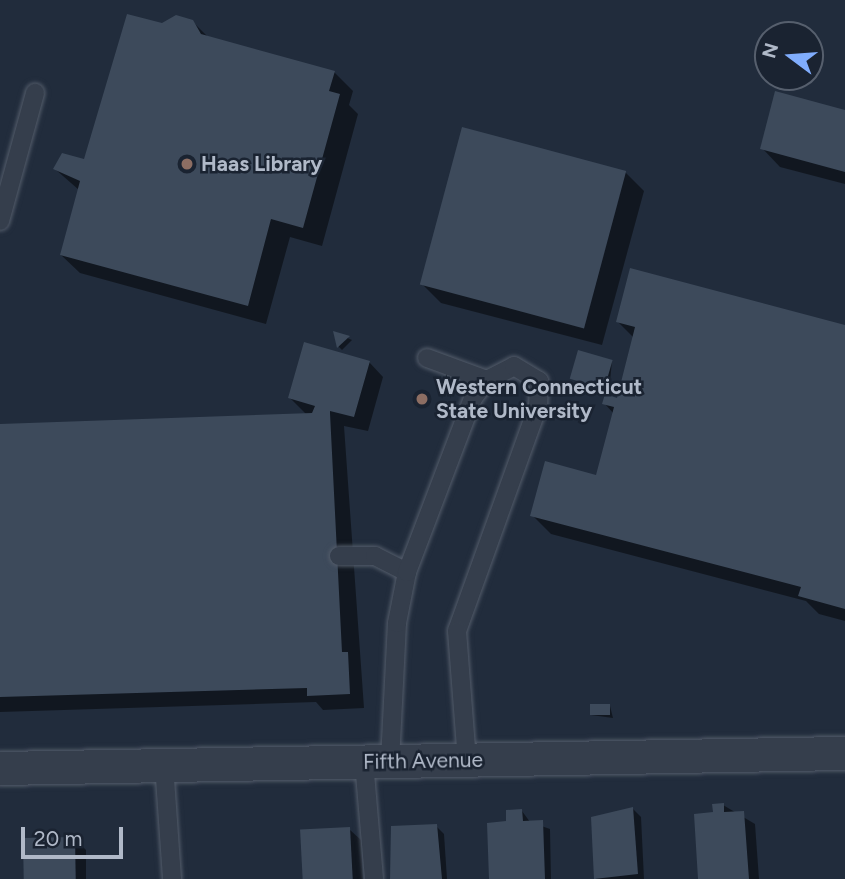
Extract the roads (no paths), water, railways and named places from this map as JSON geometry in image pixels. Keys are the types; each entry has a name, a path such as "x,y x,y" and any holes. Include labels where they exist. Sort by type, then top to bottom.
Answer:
{"street":[{"name":"Fifth Avenue","path":"0,768 845,753"}],"lane":[{"path":"0,221 34,93"},
{"path":"427,358 487,380"},
{"path":"374,879 377,762 407,572 450,447 487,380 514,366 539,381 538,406 457,631 467,760"},
{"path":"339,556 375,556 407,572"},
{"path":"164,764 172,879"}],"place":[{"name":"Haas Library","path":"187,164"},
{"name":"Western Connecticut State University","path":"422,399"}]}
